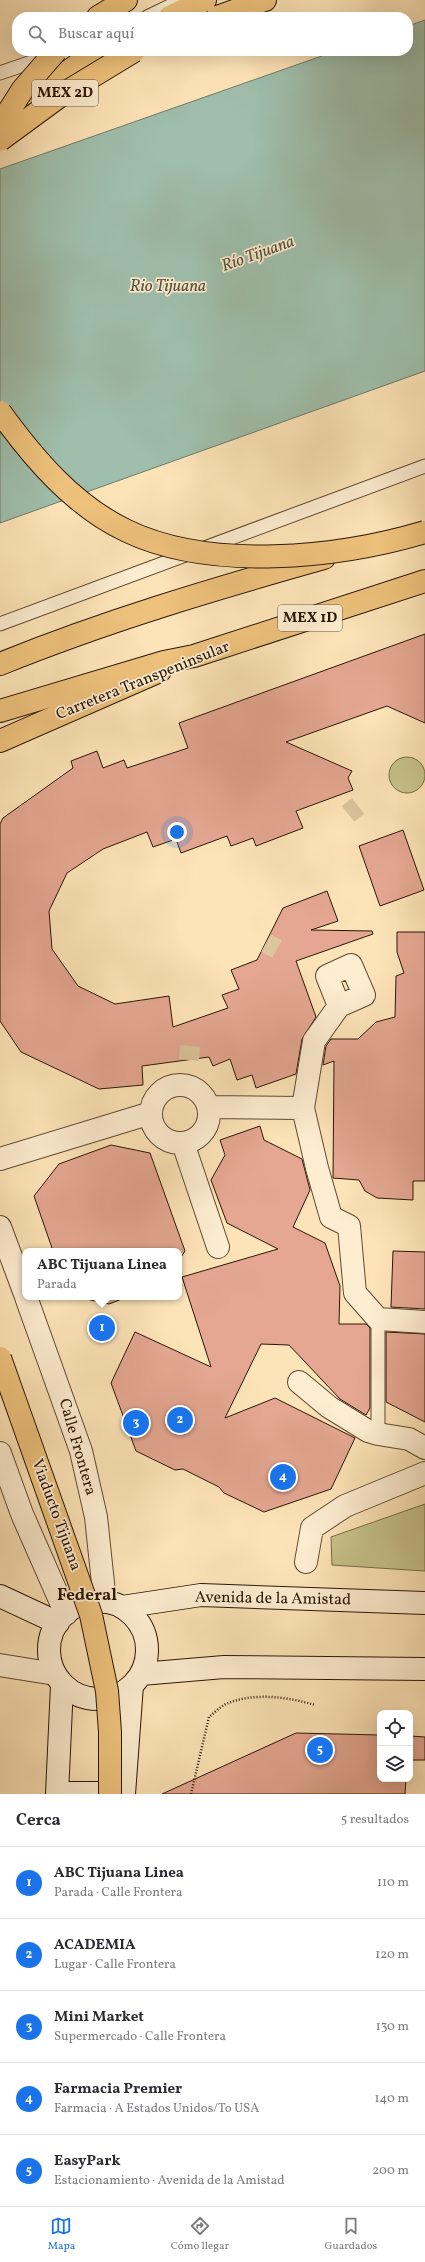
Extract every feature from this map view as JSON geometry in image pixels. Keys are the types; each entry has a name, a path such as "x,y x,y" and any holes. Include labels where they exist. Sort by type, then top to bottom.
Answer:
{"highway":[{"path":"106,12 126,0"},
{"path":"180,12 205,0"},
{"path":"207,12 231,0"},
{"path":"231,12 266,0"},
{"path":"0,125 23,89 52,56"},
{"path":"0,145 36,96 56,79 91,56"},
{"name":"MEX 2D","path":"0,125 46,92 104,56"},
{"name":"MEX 2D","path":"0,140 60,96 126,56"},
{"path":"0,412 23,444 52,477 88,506 127,531 168,546 225,555 288,556 350,551"},
{"path":"0,664 63,638 193,595 350,551 425,532"},
{"name":"Carretera Transpeninsular","path":"0,741 194,656 425,581"},
{"path":"0,711 164,662 194,656"},
{"name":"Viaducto Tijuana","path":"0,1358 91,1615 107,1691 110,1732 120,1794"},
{"name":"Viaducto Tijuana","path":"0,1383 82,1615 99,1694 102,1729 102,1794"}],"street":[{"path":"339,1006 314,1040 303,1108 317,1168 331,1217 349,1226 355,1292 378,1319 425,1322"},
{"path":"186,1085 201,1093 209,1107 208,1124 199,1137 183,1143 167,1140 155,1128 151,1113 157,1097 170,1087 186,1085"},
{"path":"209,1107 303,1108"},
{"path":"0,1159 151,1113"},
{"path":"183,1143 218,1247"},
{"path":"0,1227 22,1286"},
{"name":"Calle Frontera","path":"27,1300 81,1451 113,1605"},
{"path":"298,1382 329,1407 378,1434 410,1439 425,1448"},
{"path":"0,1453 62,1619"},
{"path":"306,1562 312,1528 345,1506 425,1473"},
{"name":"Avenida de la Amistad","path":"113,1605 201,1595 425,1603"},
{"path":"0,1596 62,1619"},
{"path":"90,1602 113,1605 134,1616 147,1641 146,1662 136,1680 122,1693 110,1698 96,1699 72,1693 59,1680 50,1661 49,1648 52,1635 62,1619 78,1606 90,1602"},
{"path":"0,1665 59,1680"},
{"path":"136,1680 224,1667 425,1669"},
{"path":"59,1680 57,1793 120,1794 136,1680"}],"lane":[{"path":"158,12 183,0"},
{"path":"0,73 49,56"},
{"path":"0,624 425,466"},
{"path":"378,1319 378,1434"}],"path":[{"path":"191,1794 208,1717 226,1704 250,1697 297,1700 315,1706"}],"shaded area":[{"path":"411,757 420,762 424,768 424,782 420,788 411,793 403,793 394,788 390,782 389,771 394,762 400,758"},
{"path":"425,1504 425,1571 332,1565 331,1537"}],"water":[{"name":"Rio Tijuana","path":"425,20 425,371 0,523 0,169 322,56 413,56 413,24"}],"building":[{"path":"425,634 425,723 387,706 286,742 352,771 348,778 353,790 296,811 303,828 256,846 253,838 231,846 227,836 181,853 176,839 153,847 147,832 103,849 67,873 49,911 52,949 78,986 115,1004 169,996 173,1027 228,1008 222,995 239,989 231,970 257,960 283,908 327,891 338,921 311,930 372,931 373,934 296,961 316,1017 302,1039 296,1074 256,1088 252,1075 237,1080 230,1059 213,1066 209,1057 142,1066 143,1085 99,1089 21,1052 0,1021 0,824 3,818 73,768 71,761 97,751 103,768 124,760 127,768 188,748 179,723"},
{"path":"403,830 424,890 380,906 359,846"},
{"path":"397,932 425,932 425,1181 413,1181 413,1200 377,1198 365,1191 359,1180 333,1178 334,1061 323,1065 326,1046 331,1039 358,1039 376,1022 395,1017 396,976 404,973 397,952"},
{"path":"260,1126 264,1140 302,1159 310,1190 293,1227 325,1243 340,1286 339,1324 366,1324 370,1328 370,1408 366,1415 340,1399 289,1345 261,1344 225,1418 275,1398 355,1438 331,1489 264,1512 224,1493 219,1487 183,1469 175,1470 136,1451 111,1383 135,1332 211,1367 182,1277 278,1249 227,1223 211,1180 225,1155 220,1140"},
{"path":"111,1145 150,1153 185,1251 182,1256 182,1248 52,1248 34,1196 59,1164"},
{"path":"393,1251 425,1252 425,1309 391,1307"},
{"path":"91,1300 119,1300 109,1304"},
{"path":"386,1332 425,1334 425,1422 386,1402"},
{"path":"296,1733 377,1735 377,1782 406,1782 405,1794 162,1794"},
{"path":"413,1736 425,1737 425,1760 413,1760"}],"tunnel":[{"path":"348,814 358,806"},
{"path":"266,943 277,949"},
{"path":"189,1060 190,1046"}],"place":[{"name":"ABC Tijuana Linea","path":"102,1328"},
{"name":"ACADEMIA","path":"180,1420"},
{"name":"Mini Market","path":"136,1423"},
{"name":"Farmacia Premier","path":"283,1477"},
{"name":"EasyPark","path":"320,1750"}],"district":[{"name":"Federal","path":"87,1595"}],"water label":[{"name":"Río Tijuana","path":"258,254"}]}
